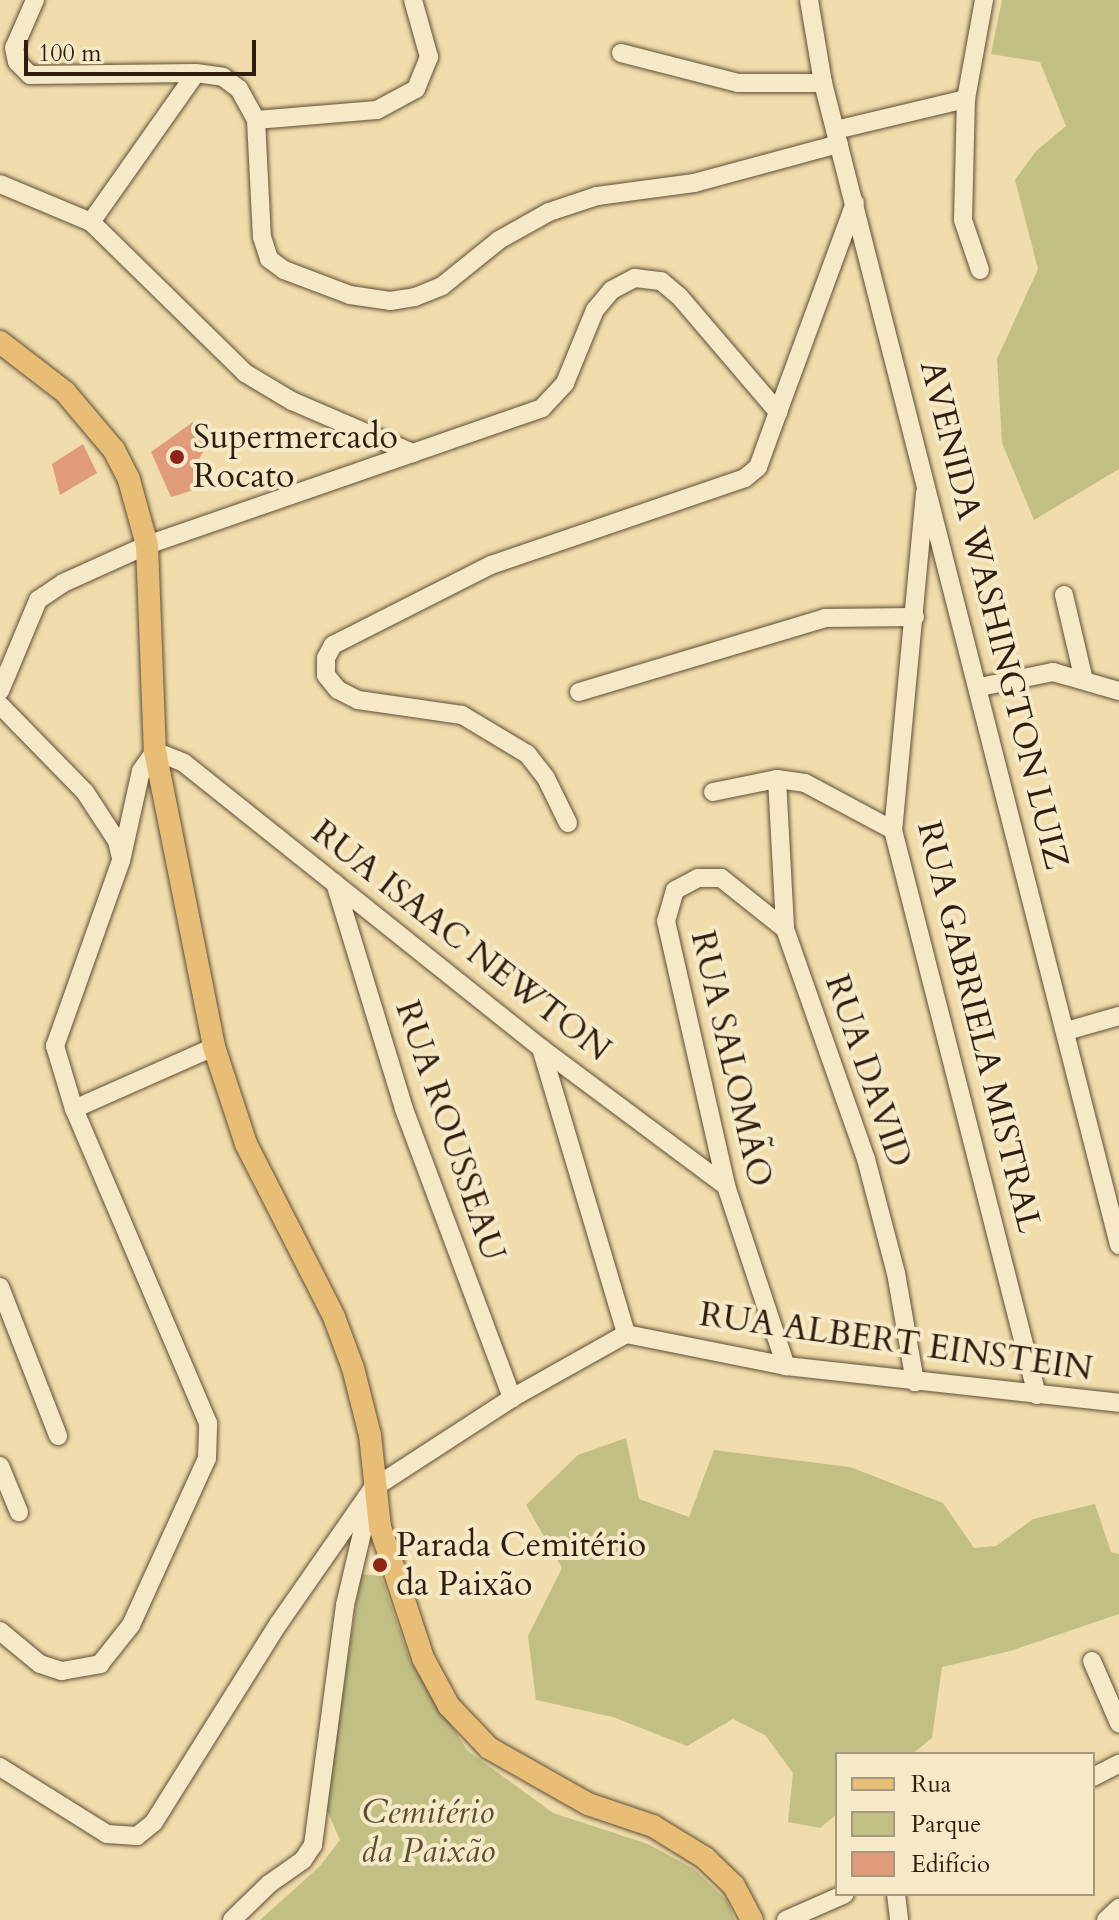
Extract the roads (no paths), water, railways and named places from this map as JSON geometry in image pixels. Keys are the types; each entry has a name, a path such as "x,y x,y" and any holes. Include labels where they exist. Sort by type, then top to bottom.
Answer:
{"main road":[{"path":"0,342 65,392 114,450 147,545 155,751 214,1047 246,1144 334,1317 353,1368 370,1435 372,1489 407,1616 449,1706 489,1748 542,1780 588,1804 653,1826 705,1858 734,1886 752,1920"}],"street":[{"path":"35,0 14,48 17,62 30,75 196,73 223,77 239,89 256,120 262,237 269,259 317,284 390,301 442,286 499,240 549,212 597,196 694,183 966,99"},
{"path":"256,120 377,110 416,89 429,57 413,0"},
{"name":"AVENIDA WASHINGTON LUIZ","path":"809,0 823,83 980,687 1119,1245"},
{"path":"980,270 963,220 966,99 984,0"},
{"path":"621,53 738,83 823,83"},
{"path":"91,222 196,73"},
{"path":"0,184 91,222 245,373 292,401 413,453"},
{"path":"568,823 546,778 527,754 462,715 358,700 338,690 326,675 326,658 333,645 491,565 745,478 758,467 855,203"},
{"path":"0,691 38,600 147,545 542,408 565,383 595,310 612,290 635,278 661,281 679,296 778,412"},
{"name":"RUA GABRIELA MISTRAL","path":"926,480 893,830 1037,1395"},
{"path":"1064,595 1084,680"},
{"path":"579,692 825,618 915,617"},
{"path":"980,687 1053,672 1119,691"},
{"path":"0,705 85,792 117,841 121,861"},
{"path":"0,1631 40,1664 62,1671 100,1664 131,1625 207,1458 210,1438 74,1109 55,1046 121,861 141,771 155,751"},
{"name":"RUA ISAAC NEWTON","path":"155,751 184,763 541,1048 726,1186"},
{"path":"713,792 777,779 830,794 893,830"},
{"name":"RUA DAVID","path":"777,779 785,929 866,1159 896,1273 915,1382"},
{"name":"RUA SALOMÃO","path":"785,929 721,878 698,878 675,890 666,921 726,1186 786,1366"},
{"name":"RUA ROUSSEAU","path":"335,883 404,1109 512,1398"},
{"path":"1066,1031 1119,1016"},
{"path":"74,1109 214,1047"},
{"path":"0,1767 107,1834 137,1836 154,1822 279,1623 372,1489 512,1398 626,1334 541,1048"},
{"path":"0,1287 58,1436"},
{"name":"RUA ALBERT EINSTEIN","path":"626,1334 786,1366 1119,1403"},
{"path":"0,1466 19,1512"},
{"path":"232,1920 269,1884 303,1860 313,1845 345,1605 372,1489"},
{"path":"1092,1661 1118,1713"},
{"path":"1095,1776 1119,1764"},
{"path":"786,1920 840,1896"},
{"path":"896,1896 899,1920"},
{"path":"1106,1920 1119,1908"}],"place":[{"name":"Supermercado Rocato","path":"177,457"},
{"name":"Parada Cemitério da Paixão","path":"380,1565"}],"park label":[{"name":"Cemitério da Paixão","path":"428,1832"}]}
